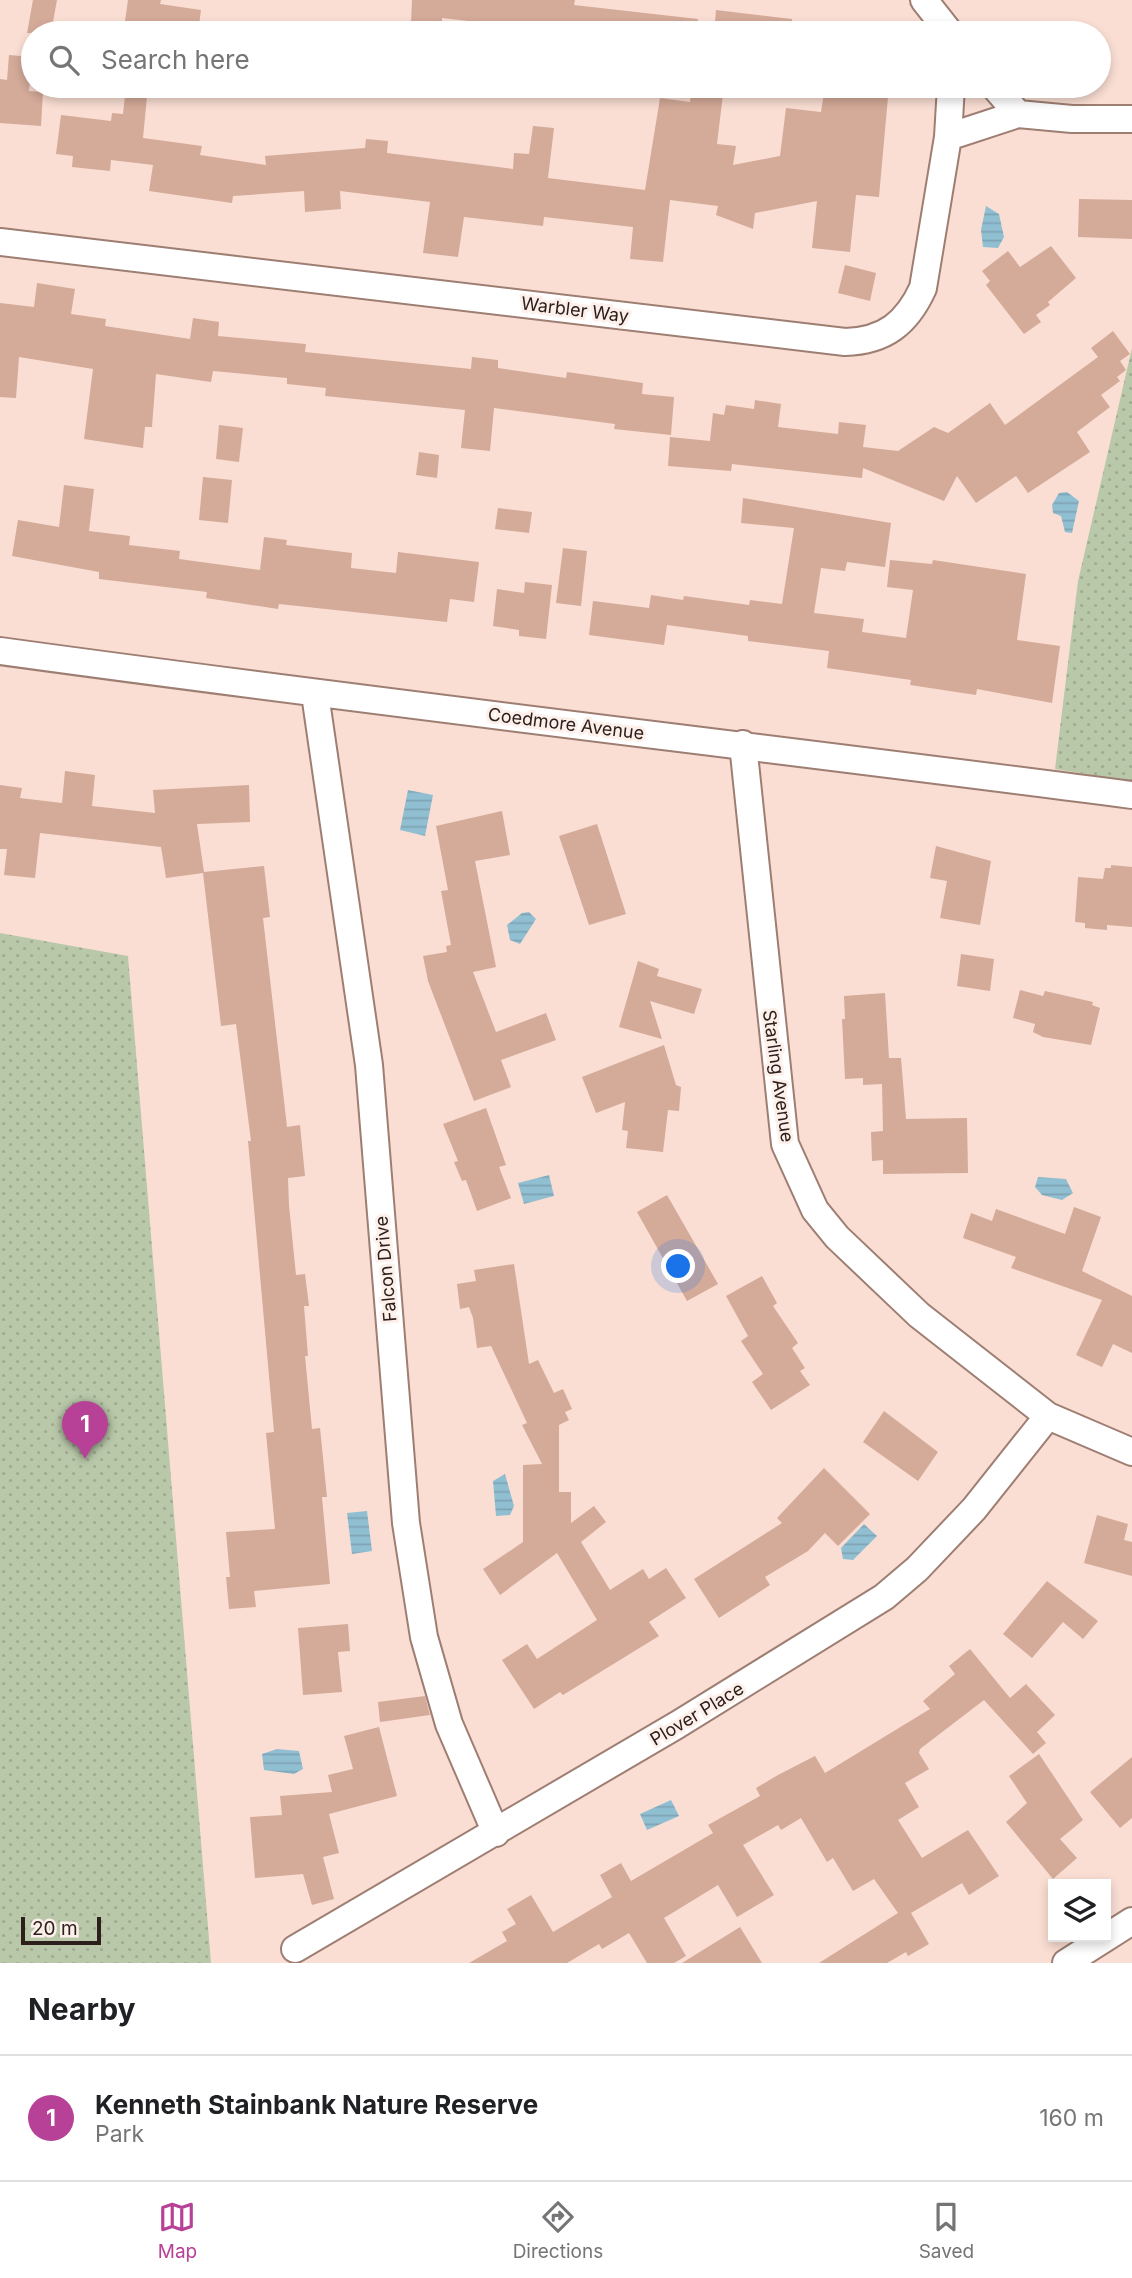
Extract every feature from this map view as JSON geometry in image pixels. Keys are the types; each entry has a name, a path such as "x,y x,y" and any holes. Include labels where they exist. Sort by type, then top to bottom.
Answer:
{"street":[{"path":"924,0 941,21"},
{"name":"Warbler Way","path":"0,242 863,342 900,325 914,309 923,288 948,137 950,98"},
{"path":"1004,98 1018,114"},
{"path":"948,137 1018,114 1072,119 1132,119"},
{"name":"Coedmore Avenue","path":"0,651 314,694 743,744 1132,795"},
{"name":"Falcon Drive","path":"314,694 369,1065 406,1523 424,1637 449,1724 496,1833"},
{"name":"Starling Avenue","path":"743,744 785,1144 800,1183 815,1210 836,1237 919,1315 1048,1416 1132,1452"},
{"name":"Plover Place","path":"295,1949 775,1667 884,1597 917,1569 974,1509 1048,1416"},
{"path":"1066,1963 1132,1921"}],"green space":[{"path":"1132,348 1132,782 1055,769 1078,581"},
{"path":"0,933 128,956 211,1963 0,1963"}],"water":[{"path":"986,206 999,214 1004,237 998,248 983,247 981,230"},
{"path":"1067,492 1079,501 1072,533 1065,532 1061,516 1053,513 1052,505 1059,493"},
{"path":"408,790 433,795 425,836 400,830"},
{"path":"529,912 536,919 520,944 510,940 507,925 522,913"},
{"path":"549,1175 554,1196 524,1204 518,1183"},
{"path":"1038,1177 1066,1179 1073,1193 1062,1200 1042,1195 1035,1187"},
{"path":"505,1474 514,1506 510,1515 496,1516 493,1481"},
{"path":"367,1511 372,1551 352,1554 347,1513"},
{"path":"864,1524 877,1536 853,1560 843,1559 841,1548"},
{"path":"277,1749 299,1751 303,1769 294,1774 264,1770 262,1754"},
{"path":"671,1800 679,1816 647,1830 640,1814"}],"building":[{"path":"33,0 57,0 53,21 29,21"},
{"path":"128,0 161,0 160,4 201,10 200,21 125,21"},
{"path":"412,0 575,0 574,5 698,19 468,21 442,18 442,21 411,21"},
{"path":"716,10 792,19 792,21 715,21"},
{"path":"9,55 21,56 21,98 43,98 41,126 0,123 0,79 7,80"},
{"path":"125,98 147,98 143,138 202,146 200,155 266,165 265,156 365,148 366,139 388,141 387,153 513,169 514,153 529,154 533,126 554,128 548,178 645,190 660,98 690,102 690,98 723,98 717,144 736,146 733,165 780,156 786,108 821,112 823,98 888,98 879,197 856,195 850,252 812,248 817,201 755,213 753,229 716,215 718,206 670,200 663,262 630,259 633,227 544,217 543,226 464,217 458,257 423,253 430,202 340,191 341,209 305,212 304,191 233,196 232,203 149,191 153,165 111,160 110,171 72,167 73,156 56,154 61,115 111,121 112,113 123,114"},
{"path":"1079,199 1132,200 1132,239 1078,237"},
{"path":"1051,246 1076,278 1048,302 1050,305 1036,315 1041,322 1024,334 986,285 990,281 982,271 1008,251 1020,267"},
{"path":"845,265 876,273 870,301 838,293"},
{"path":"37,283 75,289 71,314 106,319 105,326 190,339 193,318 219,322 218,336 306,344 305,352 471,369 472,357 498,360 498,368 566,378 567,372 643,383 642,394 674,397 671,435 614,429 615,424 494,408 490,451 461,448 465,410 325,396 326,388 287,384 287,378 213,371 211,382 156,374 152,427 145,427 143,448 84,439 93,369 19,357 16,398 0,397 0,303 34,307"},
{"path":"1113,331 1130,354 1120,361 1126,370 1117,377 1120,381 1101,395 1110,407 1077,432 1090,452 1028,493 1016,476 976,503 957,476 944,501 863,468 862,478 732,464 731,471 668,466 670,437 710,441 713,413 724,415 726,405 754,409 755,400 781,404 778,427 838,434 839,422 866,425 863,447 898,451 934,427 948,433 990,403 1005,425 1098,357 1091,348"},
{"path":"219,425 243,428 239,462 216,459"},
{"path":"419,452 439,455 437,478 416,475"},
{"path":"203,477 232,480 228,523 199,520"},
{"path":"64,485 94,489 89,531 130,536 129,545 180,551 179,559 260,570 264,537 287,540 286,545 352,553 351,568 396,573 398,552 479,562 474,602 450,599 447,622 279,604 278,609 206,598 207,592 99,579 99,572 12,556 18,520 59,527"},
{"path":"743,498 891,523 885,567 847,562 845,571 821,568 814,613 864,619 862,632 906,638 913,590 887,587 890,560 932,564 933,560 1026,574 1017,640 1060,646 1052,703 977,689 976,695 910,685 911,680 827,668 829,651 748,641 748,636 667,625 664,645 589,635 593,601 649,608 651,595 683,600 684,596 749,605 750,600 782,604 794,528 741,523"},
{"path":"498,508 532,512 529,533 495,529"},
{"path":"563,548 587,551 581,606 556,603"},
{"path":"525,582 552,585 546,639 519,636 519,630 493,626 497,589 524,593"},
{"path":"65,771 95,775 92,806 155,813 153,790 249,785 250,822 197,824 204,872 264,866 270,917 263,918 287,1127 300,1125 305,1176 288,1178 289,1205 296,1275 305,1274 309,1306 304,1306 308,1356 305,1356 312,1429 320,1428 327,1497 322,1497 330,1584 254,1591 256,1607 229,1609 226,1577 230,1577 226,1532 275,1529 266,1433 274,1432 248,1141 251,1141 236,1024 221,1026 203,873 166,878 161,847 40,833 35,878 4,875 7,849 0,849 0,785 22,788 20,798 62,803"},
{"path":"502,811 510,855 475,861 496,967 473,972 496,1032 546,1013 556,1040 501,1060 511,1087 474,1101 428,981 423,956 447,952 446,946 451,945 441,891 448,890 436,826"},
{"path":"597,824 626,914 589,925 559,836"},
{"path":"936,846 991,861 980,925 940,918 947,881 930,878"},
{"path":"1111,865 1132,867 1132,927 1107,925 1107,930 1085,928 1085,923 1075,922 1078,877 1103,879 1105,868 1111,868"},
{"path":"961,954 994,959 990,991 957,986"},
{"path":"638,961 659,969 657,976 702,989 694,1014 650,1001 662,1039 619,1027"},
{"path":"1020,990 1043,996 1045,991 1093,1002 1092,1005 1100,1008 1091,1045 1043,1037 1033,1032 1035,1024 1013,1018"},
{"path":"885,993 889,1058 901,1058 906,1119 967,1118 968,1173 883,1174 883,1160 872,1161 871,1132 883,1131 882,1084 863,1085 863,1078 845,1079 842,1019 845,1019 844,996"},
{"path":"664,1045 676,1085 681,1087 679,1111 668,1110 663,1152 626,1148 628,1131 622,1130 625,1102 596,1113 582,1077"},
{"path":"486,1108 506,1165 499,1167 511,1198 477,1211 466,1180 462,1181 454,1162 458,1161 443,1124"},
{"path":"667,1195 718,1284 687,1301 637,1212"},
{"path":"1074,1207 1101,1217 1082,1271 1132,1296 1132,1353 1113,1344 1102,1367 1076,1355 1102,1300 1011,1268 1016,1257 963,1238 971,1213 992,1221 996,1209 1065,1234"},
{"path":"514,1264 529,1364 538,1360 554,1393 563,1389 572,1409 565,1412 569,1420 559,1425 559,1492 571,1492 571,1523 594,1506 606,1522 581,1542 610,1590 643,1569 649,1579 666,1568 686,1598 649,1622 659,1636 563,1695 560,1692 534,1709 502,1660 527,1644 537,1659 597,1620 557,1553 500,1595 483,1569 523,1542 523,1465 542,1464 522,1425 527,1423 491,1346 477,1348 473,1318 469,1307 460,1309 457,1284 476,1281 474,1270"},
{"path":"762,1276 777,1303 773,1306 798,1343 792,1348 805,1368 800,1371 810,1385 771,1410 752,1382 763,1374 741,1341 748,1336 726,1296"},
{"path":"884,1411 938,1452 918,1481 863,1442"},
{"path":"824,1468 870,1514 838,1546 825,1533 808,1551 765,1577 770,1585 719,1618 694,1579 782,1523 777,1518"},
{"path":"1097,1515 1128,1524 1124,1540 1132,1542 1132,1576 1084,1563"},
{"path":"1047,1581 1098,1621 1083,1639 1063,1622 1032,1658 1003,1634"},
{"path":"348,1624 350,1651 338,1652 342,1692 303,1695 298,1628"},
{"path":"970,1649 1010,1698 1026,1684 1055,1715 1037,1732 1046,1743 1033,1754 984,1700 920,1749 919,1753 929,1769 905,1783 919,1807 898,1820 922,1858 968,1830 999,1876 969,1895 962,1883 911,1913 929,1944 908,1956 906,1952 887,1963 819,1963 898,1913 874,1879 853,1891 833,1858 827,1862 801,1818 781,1830 778,1825 743,1845 774,1895 737,1917 718,1885 664,1918 686,1956 674,1963 647,1963 629,1933 602,1949 599,1944 567,1963 469,1963 507,1941 502,1932 516,1924 507,1909 531,1895 553,1932 612,1897 600,1875 621,1863 631,1881 713,1833 708,1825 760,1796 756,1788 778,1775 815,1756 825,1773 930,1709 923,1701 955,1674 949,1666"},
{"path":"425,1696 430,1715 380,1722 378,1702"},
{"path":"379,1727 397,1796 329,1814 339,1853 323,1857 334,1899 312,1905 303,1874 255,1878 250,1817 282,1815 280,1796 332,1792 328,1775 353,1769 344,1736"},
{"path":"1039,1754 1083,1820 1060,1839 1077,1858 1053,1879 1006,1822 1027,1803 1009,1776"},
{"path":"1132,1757 1132,1818 1120,1828 1090,1792"},
{"path":"740,1927 762,1963 682,1963"}],"place":[{"name":"Kenneth Stainbank Nature Reserve","path":"85,1459"}]}
